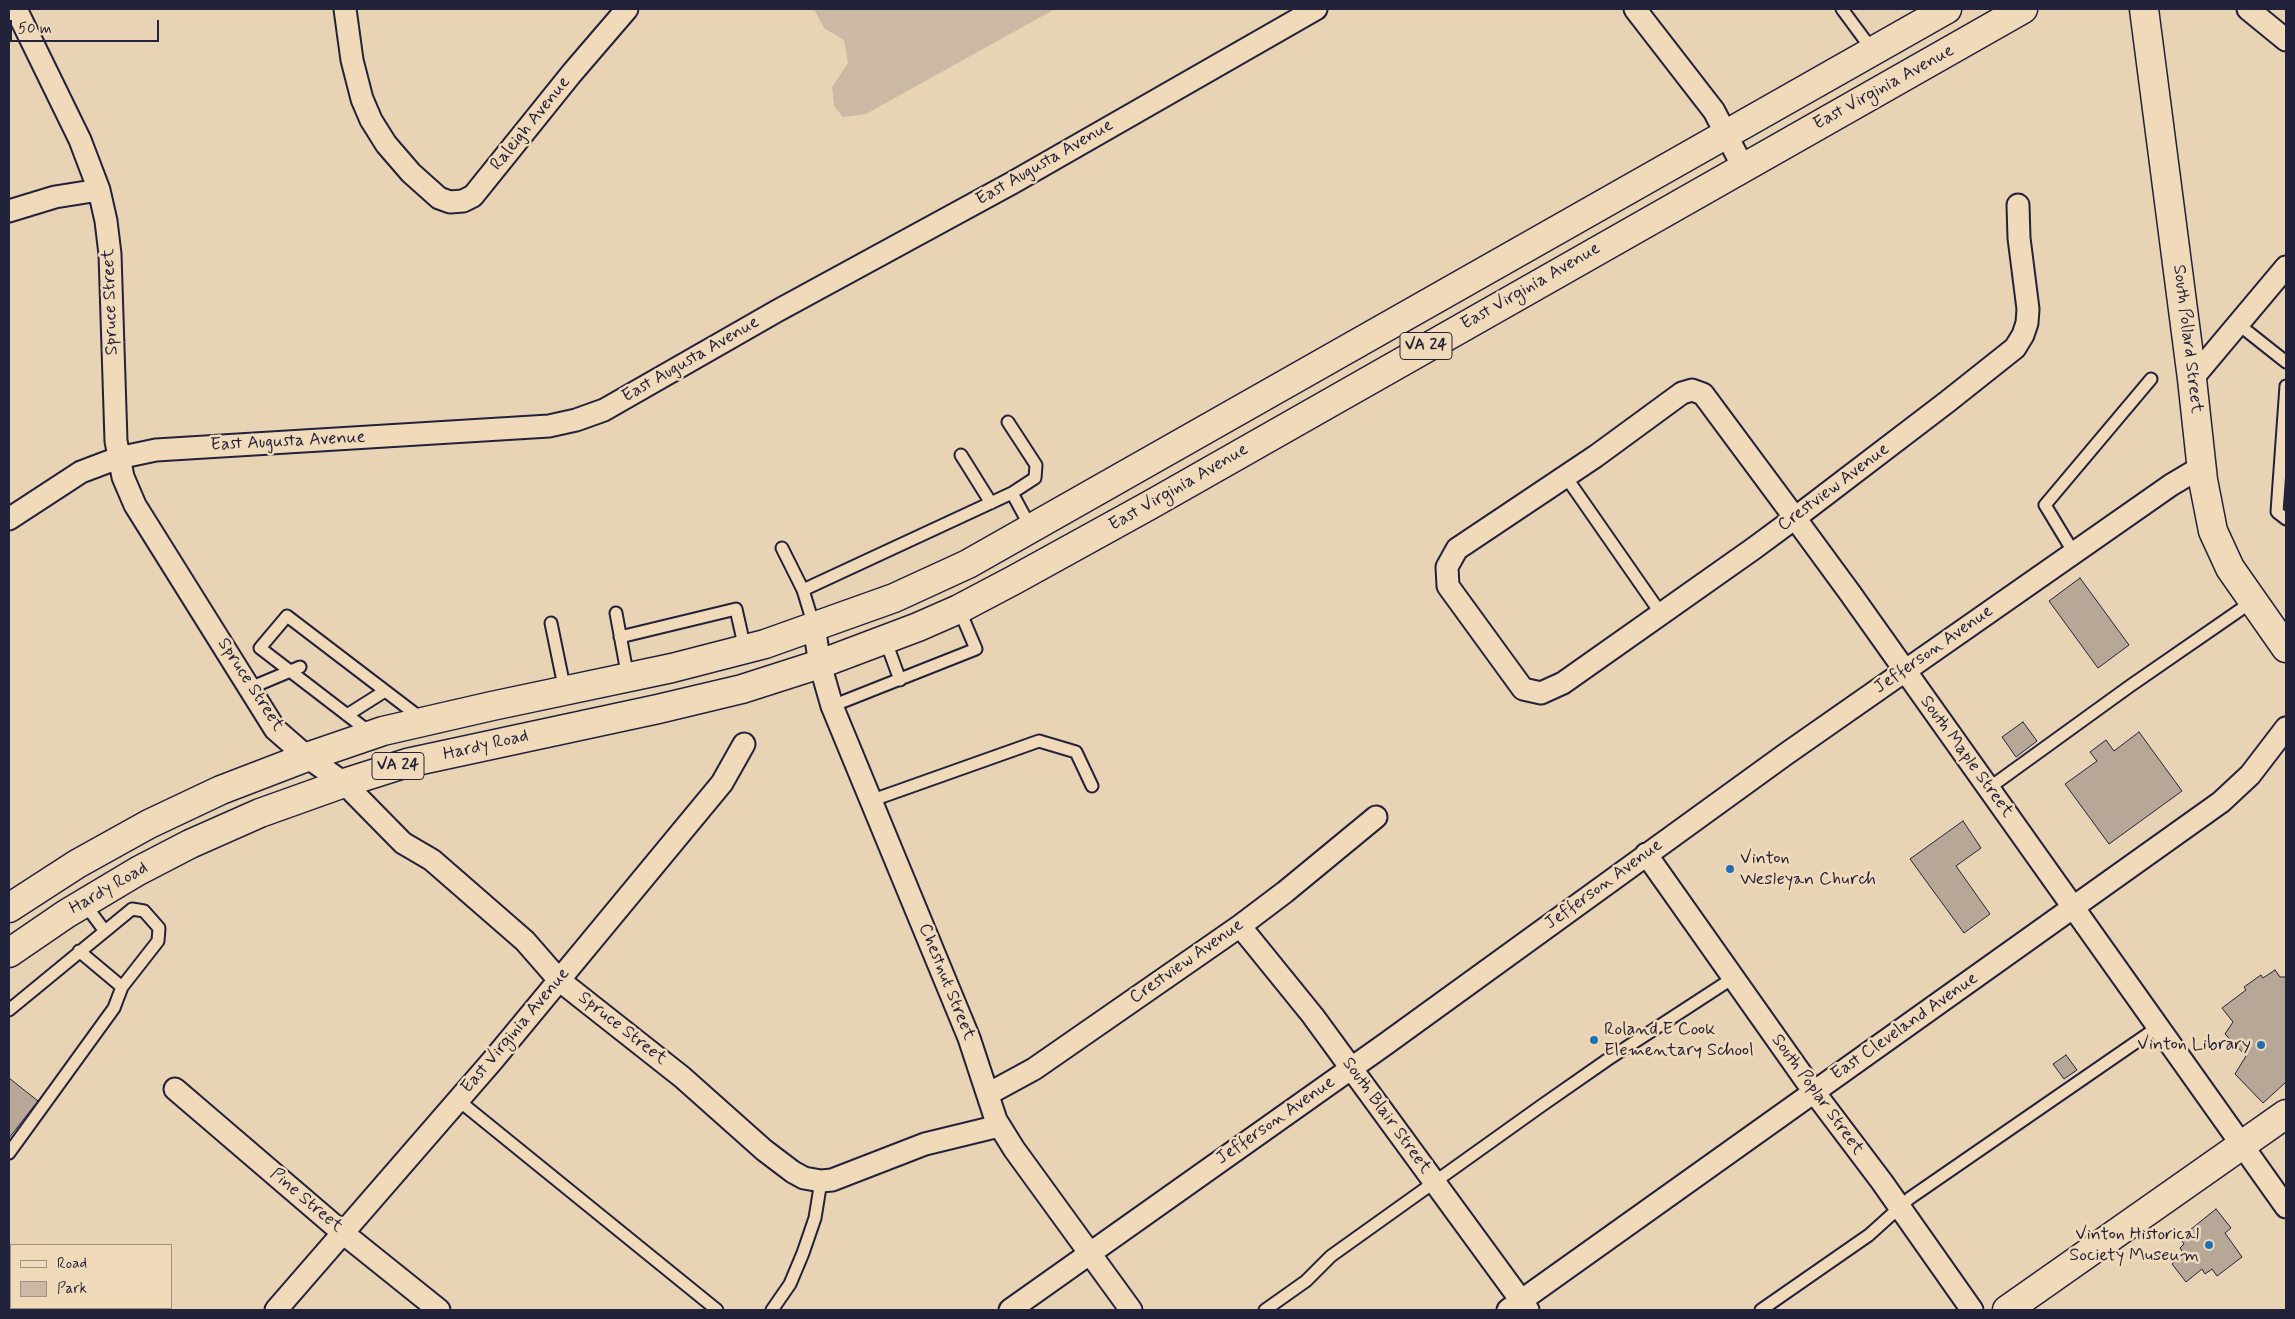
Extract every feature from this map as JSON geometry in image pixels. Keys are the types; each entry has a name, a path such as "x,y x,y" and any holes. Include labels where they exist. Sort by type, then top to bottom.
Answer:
{"main road":[{"name":"East Virginia Avenue","path":"814,627 903,594 968,564 1948,9"},
{"name":"East Virginia Avenue","path":"820,664 885,640 959,608 1014,580 1150,505 2023,9"},
{"name":"South Pollard Street","path":"2144,9 2203,466 2203,480 2213,531 2230,568 2286,648"},
{"name":"Hardy Road","path":"9,908 77,864 149,824 221,790 307,757 373,735 425,721 628,678 745,649 814,627"},
{"name":"Hardy Road","path":"9,953 84,903 138,871 190,844 260,813 344,783 408,764 732,691 820,664"},
{"path":"2006,1310 2286,1114"}],"street":[{"name":"Spruce Street","path":"16,9 80,140 98,190 106,222 110,254 118,458 135,505 275,729 307,757 344,783 403,843 432,860 525,941 559,980 682,1077 771,1156 804,1178 821,1181"},
{"name":"Raleigh Avenue","path":"345,9 352,60 362,98 371,120 386,144 423,184 439,198 450,202 462,202 473,196 572,73 627,9"},
{"name":"East Augusta Avenue","path":"9,519 81,472 118,458 156,450 549,426 576,420 604,410 777,311 1012,183 1316,9"},
{"path":"1635,9 1714,111 1743,167"},
{"path":"2248,9 2286,40"},
{"path":"9,211 55,197 98,190"},
{"name":"Crestview Avenue","path":"1566,477 1457,549 1447,567 1448,586 1523,689 1542,693 1563,683 1662,615 1948,402 2015,348 2028,323 2019,238 2018,205"},
{"path":"2192,379 2286,267"},
{"name":"South Maple Street","path":"1566,477 1682,393 1692,390 1702,394 1905,671 2286,1207"},
{"name":"Jefferson Avenue","path":"1010,1310 1351,1068 1646,854 2171,485 2203,466"},
{"name":"Chestnut Street","path":"814,627 820,664 832,706 969,1038 999,1126 1131,1310"},
{"name":"East Cleveland Avenue","path":"1519,1307 1814,1092 2236,790 2286,728"},
{"name":"East Virginia Avenue","path":"276,1310 458,1100 722,783 744,744"},
{"name":"Crestview Avenue","path":"988,1094 1034,1069 1240,926 1285,892 1376,817"},
{"name":"South Poplar Street","path":"1646,854 1814,1092 1972,1310"},
{"name":"South Blair Street","path":"1240,926 1313,1016 1434,1182 1519,1307"},
{"name":"Pine Street","path":"175,1089 343,1233 439,1310"},
{"path":"821,1181 832,1180 925,1144 999,1126"}],"lane":[{"path":"1842,9 1873,51"},
{"path":"2238,324 2286,362"},
{"path":"2074,553 2045,505 2151,378"},
{"path":"2286,386 2284,455 2277,512 2286,520"},
{"path":"803,590 1012,493 1035,478 1036,465 1008,422"},
{"path":"961,455 991,503"},
{"path":"1566,477 1662,615"},
{"path":"1012,493 1031,528"},
{"path":"782,548 803,590 814,627"},
{"path":"1989,788 2130,686 2253,601"},
{"path":"832,706 976,649 959,608"},
{"path":"620,637 736,609 745,649"},
{"path":"616,613 628,678"},
{"path":"373,735 296,670 260,648 287,616 352,671 385,690 425,721"},
{"path":"551,623 565,691"},
{"path":"885,640 900,680"},
{"path":"250,688 296,670"},
{"path":"347,715 385,690"},
{"path":"870,801 1039,741 1076,752 1092,786"},
{"path":"84,903 104,930"},
{"path":"9,1010 104,930 132,909 144,911 159,928 158,941 122,987 114,1008 9,1153"},
{"path":"79,951 122,987"},
{"path":"1264,1310 1306,1281 1332,1256 1434,1182 1607,1060 1733,978"},
{"path":"1760,1310 1869,1235 1899,1207 2158,1027"},
{"path":"458,1100 717,1310"},
{"path":"772,1310 790,1284 804,1253 815,1218 821,1181"}],"green space":[{"path":"814,9 1055,9 866,114 843,117 834,106 832,87 848,63 844,40 824,28"}],"building":[{"path":"2080,578 2129,645 2098,668 2049,601"},
{"path":"2023,722 2037,741 2016,757 2002,737"},
{"path":"2139,732 2182,791 2109,844 2065,784 2097,761 2090,752 2106,740 2114,751"},
{"path":"1963,821 1981,848 1956,866 1990,914 1964,933 1910,859"},
{"name":"Vinton Library","path":"2275,970 2280,977 2286,977 2286,1082 2263,1103 2235,1074 2246,1056 2225,1034 2233,1022 2222,1008 2246,990 2244,987 2261,975 2263,978"},
{"path":"2066,1055 2077,1070 2064,1079 2053,1064"},
{"path":"9,1078 38,1101 9,1138"},
{"name":"Vinton Historical Society Museum","path":"2216,1209 2231,1228 2225,1233 2242,1257 2217,1276 2212,1269 2205,1274 2202,1269 2186,1282 2172,1264 2184,1254 2180,1248 2184,1244 2180,1238"}],"place":[{"name":"Vinton Wesleyan Church","path":"1730,869"},
{"name":"Roland E Cook Elementary School","path":"1594,1040"},
{"name":"Vinton Library","path":"2261,1045"},
{"name":"Vinton Historical Society Museum","path":"2209,1245"}]}
